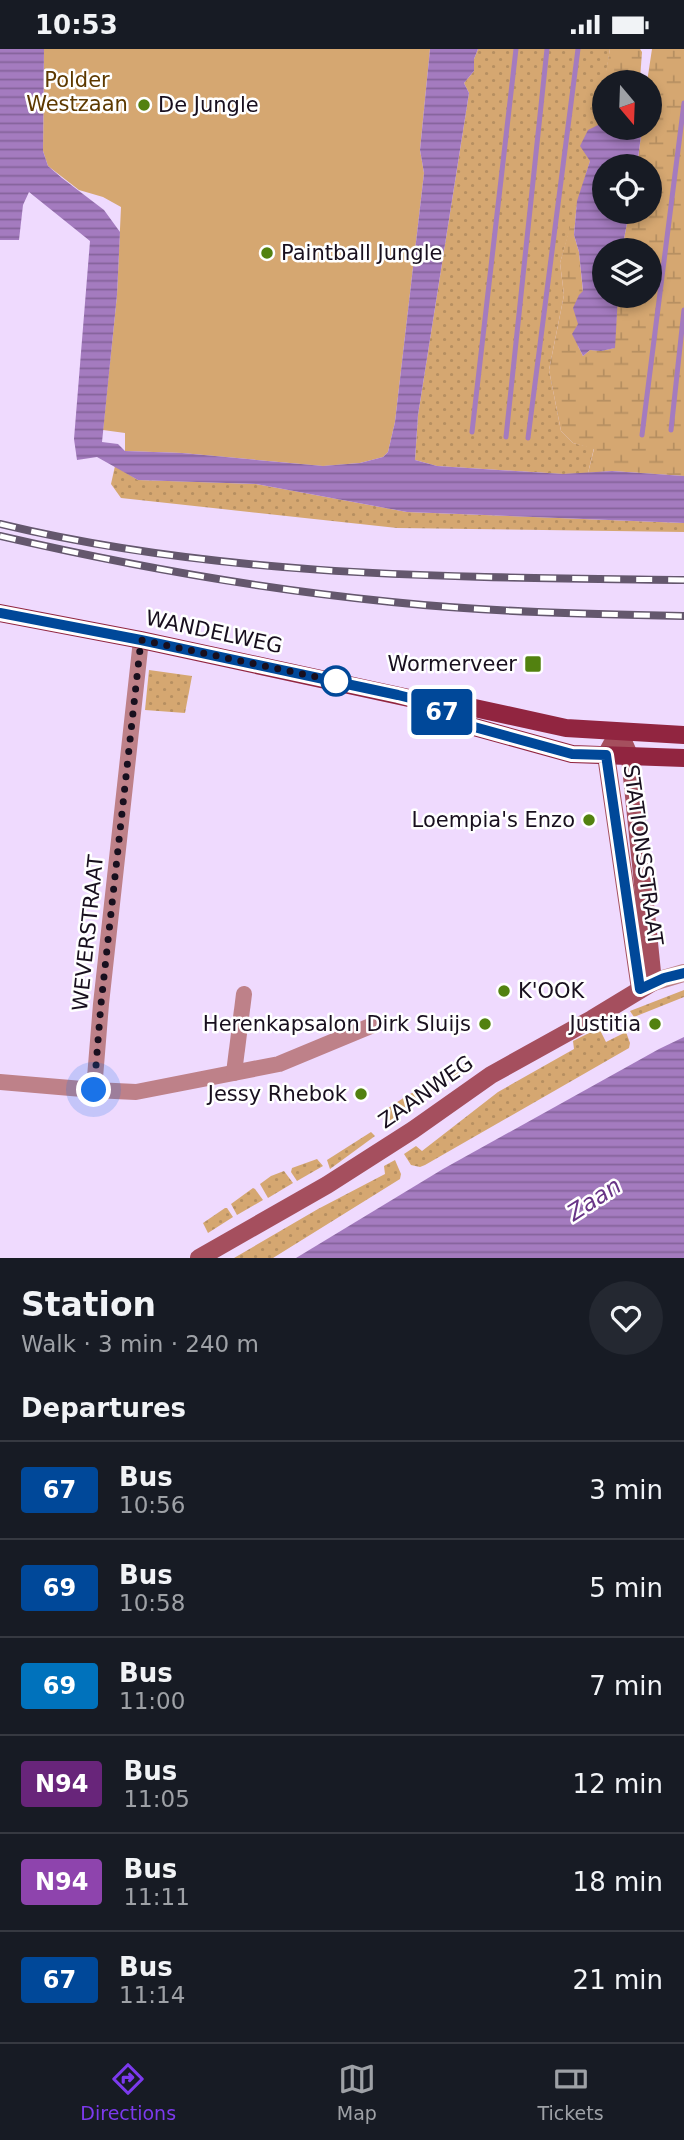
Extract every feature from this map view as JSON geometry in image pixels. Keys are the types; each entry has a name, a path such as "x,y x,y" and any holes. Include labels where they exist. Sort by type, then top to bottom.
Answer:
{"main road":[{"name":"WANDELWEG","path":"0,613 566,728 684,735"},
{"name":"WANDELWEG","path":"418,700 467,725 572,754 684,758"},
{"name":"STATIONSSTRAAT","path":"619,731 606,755 647,985"},
{"name":"STATIONSSTRAAT","path":"619,731 630,757 647,985"},
{"name":"ZAANWEG","path":"199,1258 327,1185 413,1130 491,1075 593,1019 647,985"}],"street":[{"path":"0,613 0,622"},
{"name":"WEVERSTRAAT","path":"94,1090 141,640"},
{"name":"ZAANWEG","path":"647,985 684,973"},
{"path":"234,1073 244,994"},
{"path":"0,1082 136,1092 279,1064 373,1025"}],"green space":[{"name":"Paintball Jungle","path":"44,49 430,49 420,150 424,173 395,422 388,452 383,457 360,463 323,466 182,453 125,451 125,433 103,430 117,295 121,207 103,197 79,190 48,166 43,151"},
{"path":"478,49 610,49 607,70 592,70 592,140 595,140 560,263 564,295 549,370 561,431 573,443 594,448 588,473 563,474 437,466 415,460 418,415 469,93 464,83 474,71 474,59"},
{"path":"610,49 640,49 642,52 641,70 606,70"},
{"path":"652,49 684,49 684,476 612,471 588,473 594,449 573,443 561,431 549,370 564,295 560,263 577,201 574,235 579,252 583,292 578,346 583,356 590,350 614,348 617,308 662,308 662,238 624,238 627,224 662,224 662,154 639,154 640,140 662,140 662,70 649,70"},
{"path":"115,466 138,480 256,484 407,512 684,523 684,532 397,528 121,498 111,484"},
{"path":"149,670 192,676 185,713 145,710"},
{"path":"684,990 684,997 634,1017 630,1011"},
{"path":"599,1028 606,1042 626,1032 629,1048 425,1165 411,1165 404,1154 416,1146 422,1151 498,1092 574,1049 573,1041"},
{"path":"466,1066 469,1067 396,1115 398,1121 389,1127 382,1112 408,1095"},
{"path":"371,1132 375,1136 330,1169 327,1160"},
{"path":"317,1159 323,1166 297,1181 291,1172 292,1168"},
{"path":"395,1160 401,1174 400,1179 273,1258 234,1258 385,1174 384,1166"},
{"path":"284,1171 293,1183 268,1198 260,1184"},
{"path":"253,1188 263,1200 237,1215 231,1204"},
{"path":"225,1208 233,1217 208,1233 203,1223"}],"water":[{"path":"0,49 44,49 43,151 48,166 104,210 120,232 117,295 102,442 118,444 125,451 182,453 323,466 360,463 383,457 388,452 395,422 424,173 420,150 430,49 478,49 474,59 474,71 464,83 469,93 418,415 415,460 437,466 563,474 612,471 684,476 684,523 407,512 256,484 138,480 97,457 77,460 74,439 90,241 29,192 23,205 19,240 0,240"},
{"path":"592,128 592,140 640,140 639,154 592,154 592,224 627,224 624,238 592,238 592,308 617,308 615,348 590,350 583,356 572,334 578,324 573,308 583,291 579,252 574,235 577,201 590,161 580,146 588,130"},
{"name":"Zaan","path":"684,1037 684,1258 296,1258 443,1169"}],"waterway":[{"path":"472,432 516,49"},
{"path":"506,437 547,49"},
{"path":"528,438 578,49"},
{"path":"642,435 684,103"},
{"path":"671,430 684,310"}],"railway":[{"path":"0,524 84,542 254,565 426,575 684,580"},
{"path":"0,536 195,575 343,597 501,610 684,616"}],"bus line":[{"name":"67","path":"0,613 398,695 418,700 467,725 572,754 606,755 640,989 664,978 684,973"}],"place":[{"name":"De Jungle","path":"144,105"},
{"name":"Paintball Jungle","path":"267,253"},
{"name":"Wormerveer","path":"533,664"},
{"name":"Loempia's Enzo","path":"589,820"},
{"name":"K'OOK","path":"504,991"},
{"name":"Herenkapsalon Dirk Sluijs","path":"485,1024"},
{"name":"Justitia","path":"655,1024"},
{"name":"Jessy Rhebok","path":"361,1094"}],"route":[{"path":"94,1090 141,640 336,681"}],"park label":[{"name":"Polder Westzaan","path":"77,92"}]}
